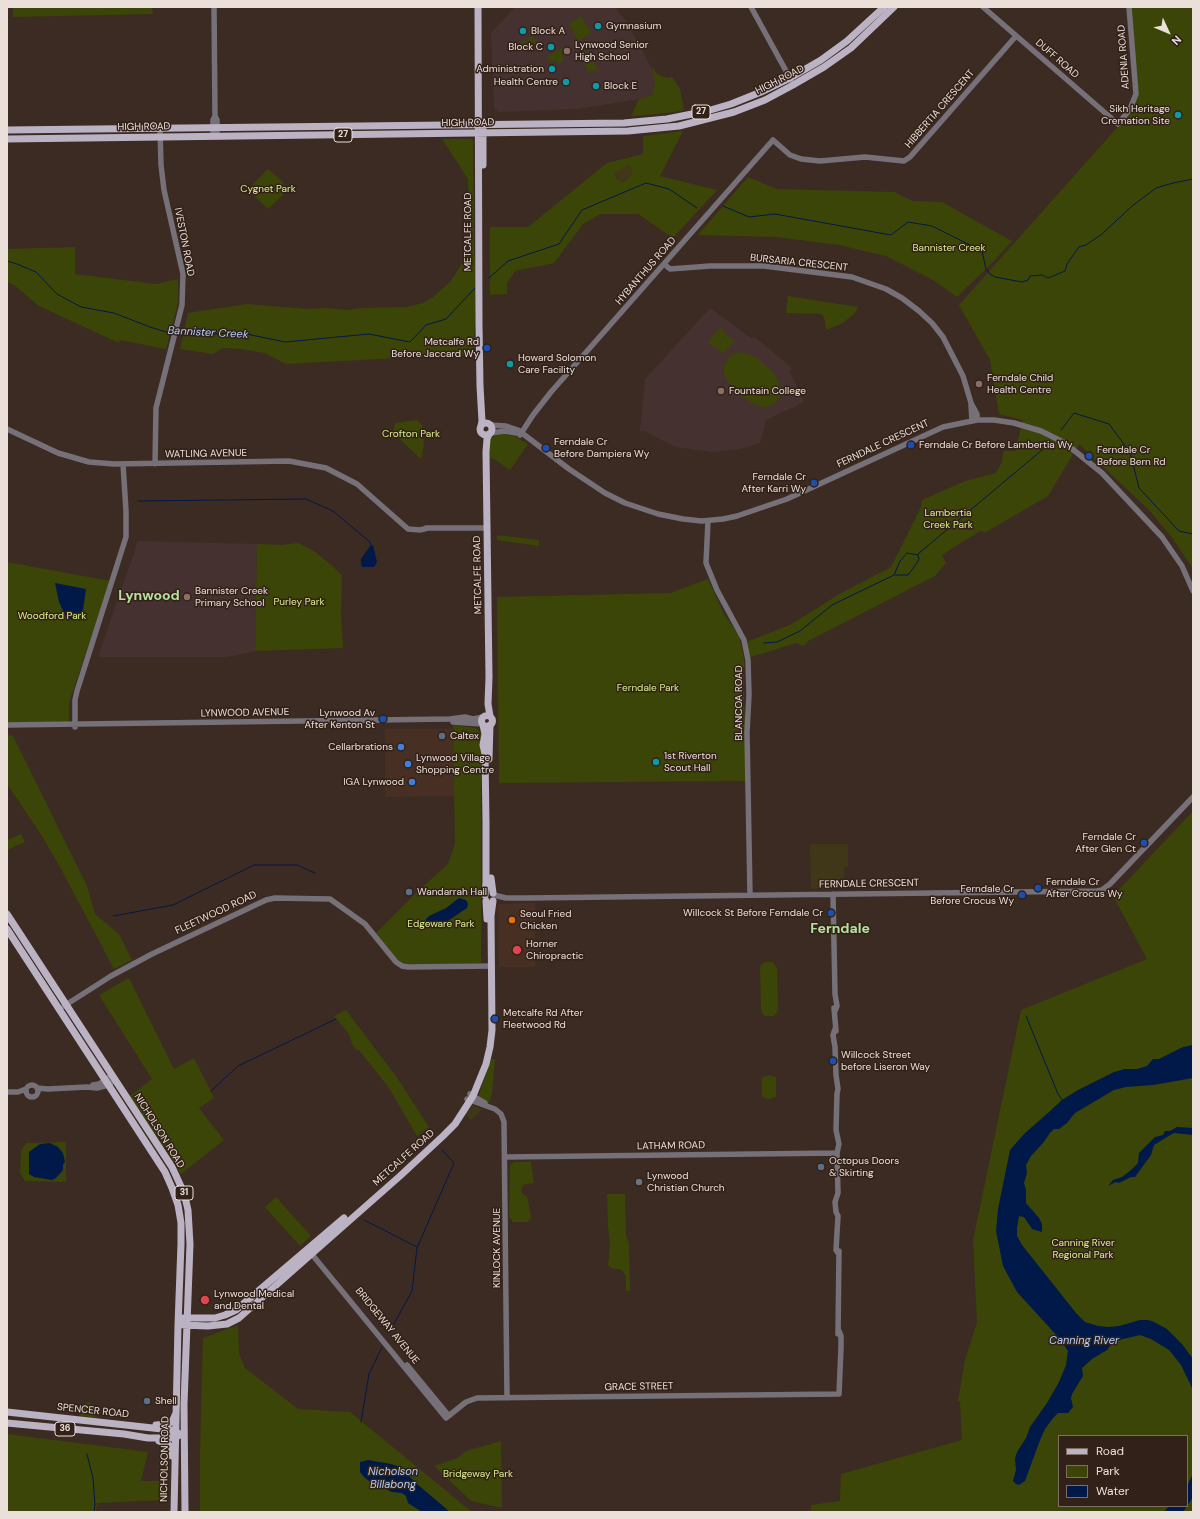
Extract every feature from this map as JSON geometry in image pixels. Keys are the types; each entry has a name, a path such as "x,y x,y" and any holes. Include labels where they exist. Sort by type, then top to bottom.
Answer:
{"main road":[{"name":"METCALFE ROAD","path":"478,7 480,124 480,386 482,421 480,431 487,434"},
{"name":"HIGH ROAD","path":"7,130 624,123 667,119 707,111 731,104 790,78 821,60 847,41 884,7"},
{"name":"HIGH ROAD","path":"7,139 628,131 679,126 734,112 765,100 794,85 824,67 850,48 894,7"},
{"name":"METCALFE ROAD","path":"178,1322 218,1326 233,1322 246,1313 311,1251 455,1124 486,1064 492,1030 490,966 492,916 488,853 486,721 489,677 485,528 486,446 487,434 492,429 485,416 480,132"},
{"path":"481,426 484,424 489,424"},
{"name":"NICHOLSON ROAD","path":"7,914 172,1167 184,1193 188,1210 190,1238 186,1322 184,1428 185,1512"},
{"name":"NICHOLSON ROAD","path":"7,929 165,1172 178,1205 181,1223 174,1512"},
{"name":"SPENCER ROAD","path":"7,1412 171,1430 176,1434"},
{"name":"36","path":"124,1425 164,1424 173,1420 176,1413"},
{"name":"SPENCER ROAD","path":"9,1422 124,1434 148,1438 172,1438 184,1428"},
{"path":"176,1434 184,1443"},
{"path":"148,1438 164,1442 169,1445 172,1449 172,1464 175,1472"}],"street":[{"path":"214,7 215,116 213,120 215,136"},
{"path":"751,7 794,85"},
{"name":"DUFF ROAD","path":"984,7 1118,124"},
{"name":"ADENIA ROAD","path":"1118,124 1130,109 1136,94 1130,7"},
{"name":"HIBBERTIA CRESCENT","path":"773,140 790,155 801,159 820,161 865,157 904,161 910,157 1016,36"},
{"name":"IVESTON ROAD","path":"156,464 156,408 182,305 183,274 164,190 160,129"},
{"name":"HYBANTHUS ROAD","path":"519,433 528,418 533,415 773,140"},
{"name":"BURSARIA CRESCENT","path":"666,262 670,269 710,266 764,266 852,277 886,289 902,298 932,323 943,337 963,376 975,420"},
{"name":"FERNDALE CRESCENT","path":"489,424 506,426 519,433 591,484 629,505 675,518 708,521 737,516 780,502 937,429 975,420 994,420 1014,423 1041,431 1065,443 1088,460 1121,492 1162,537 1182,566 1193,591"},
{"name":"WATLING AVENUE","path":"7,429 66,455 88,462 156,464 290,461 326,468 356,484 396,517 409,525 428,528 485,528"},
{"name":"FERNDALE CRESCENT","path":"487,434 506,431 519,433"},
{"path":"75,726 75,700 77,691 125,545 125,464"},
{"name":"BLANCOA ROAD","path":"708,521 706,563 717,590 744,640 748,660 747,732 750,895"},
{"name":"LYNWOOD AVENUE","path":"7,728 486,721"},
{"name":"LYNWOOD AVENUE","path":"7,725 75,726"},
{"name":"FERNDALE CRESCENT","path":"491,898 1102,890 1110,884 1193,797"},
{"path":"833,894 835,994 837,1006 835,1011 835,1029 838,1041 836,1047 836,1075 838,1089 836,1094 836,1130 839,1144 837,1151"},
{"name":"FLEETWOOD ROAD","path":"59,1010 111,976 152,954 266,900 275,898 330,899 365,924 396,962 402,966 490,966"},
{"path":"7,1092 26,1091 31,1085 37,1090 87,1087 97,1088 113,1078"},
{"path":"26,1091 31,1097 35,1096 37,1090"},
{"name":"KINLOCK AVENUE","path":"470,1097 495,1109 501,1114 504,1122 507,1398"},
{"name":"LATHAM ROAD","path":"505,1157 837,1151"},
{"name":"GRACE STREET","path":"447,1417 469,1400 477,1398 839,1394 841,1336 839,1331 838,1253 840,1250 840,1239 838,1235 838,1216 840,1212 837,1198 837,1151"},
{"name":"BRIDGEWAY AVENUE","path":"311,1251 447,1417"}],"shaded area":[{"name":"Lynwood Senior High School","path":"515,7 619,7 616,9 627,22 652,69 655,83 652,95 639,99 577,109 498,112 494,107 491,33"},
{"name":"Fountain College","path":"710,308 751,338 756,338 791,367 790,372 804,402 766,420 760,443 741,449 713,452 676,447 644,431 640,431 645,379"},
{"name":"Bannister Creek Primary School","path":"138,541 257,544 255,651 228,657 98,657"},
{"path":"385,729 453,729 454,796 385,797"},
{"path":"535,903 535,967 499,967 498,904"}],"green space":[{"path":"13,7 152,7 153,14 13,17"},
{"name":"Lambertia Creek Park","path":"1130,7 1193,7 1193,569 1173,539 1150,511 1079,444 1048,496 986,532 980,531 942,555 946,563 935,576 808,641 804,646 796,643 748,658 745,647 749,641 792,624 841,593 891,567 921,507 922,500 965,481 996,473 1002,462 1003,451 1015,451 1023,420 999,414 990,360 959,305 1123,121 1137,94"},
{"path":"581,16 591,33 578,41 569,24"},
{"path":"533,36 537,43 521,52 517,45"},
{"path":"562,48 563,50 561,54 564,60 558,64 556,60 550,63 547,57"},
{"path":"587,50 599,72 594,70 589,72 579,55"},
{"path":"654,68 656,73 661,76 669,78 672,77 680,89 684,110 631,116 639,99 652,95 655,83 652,69"},
{"path":"683,131 660,176 717,190 673,238 638,214 601,214 583,224 554,263 515,271 507,283 507,294 490,295 490,227 528,227 607,163 643,154 643,136"},
{"name":"Bannister Creek","path":"442,139 473,140 476,301 473,354 286,364 265,353 242,349 223,348 213,354 180,349 188,313 247,304 307,309 326,308 348,310 362,308 406,307 423,303 433,297 451,281 470,250 468,179"},
{"name":"Cygnet Park","path":"268,169 283,182 283,195 268,209 253,195 253,184"},
{"name":"Bannister Creek","path":"748,177 777,189 894,192 913,201 942,202 1012,241 957,297 933,280 886,256 839,245 776,237 698,235"},
{"path":"75,247 75,274 156,284 178,279 178,303 166,349 120,340 119,343 39,306 14,285 7,282 7,249"},
{"path":"788,296 858,307 856,312 843,323 826,330 825,320 822,314 786,313"},
{"path":"720,328 727,334 715,348 708,342"},
{"path":"727,335 734,341 723,354 716,348"},
{"path":"739,352 757,358 775,374 782,390 778,401 771,406 762,407 752,403 740,395 728,382 724,374 724,365 730,356"},
{"name":"Crofton Park","path":"417,420 422,425 424,445 421,459 393,433 395,423"},
{"path":"503,433 516,437 528,444 510,470 489,456 489,443 491,436"},
{"path":"497,535 539,540 539,546 497,540"},
{"name":"Purley Park","path":"298,543 314,551 342,575 341,615 343,648 255,651 257,544 282,545"},
{"name":"Woodford Park","path":"7,562 111,581 69,702 69,723 7,723"},
{"name":"Ferndale Park","path":"708,579 724,614 739,636 744,659 744,702 748,781 499,783 497,597 670,593"},
{"name":"Edgeware Park","path":"453,725 476,728 481,733 481,963 410,965 402,963 398,960 376,933 417,892 448,864 455,844"},
{"path":"7,735 13,736 87,886 95,914 119,934 132,960 114,969 42,836 7,784"},
{"name":"Canning River Regional Park","path":"1193,811 1193,1512 811,1512 811,1505 840,1501 841,1474 962,1440 960,1401 958,1401 965,1360 977,1322 973,1240 1021,1010 1147,959 1113,896"},
{"path":"21,834 25,842 7,850 7,840"},
{"path":"765,962 773,962 777,968 778,1008 777,1013 774,1016 765,1016 762,1014 761,1008 760,967"},
{"path":"129,978 174,1069 194,1058 214,1098 199,1108 224,1140 181,1174 130,1096 152,1079 99,995"},
{"path":"346,1010 398,1079 429,1127 417,1136 389,1088 359,1050 353,1046 349,1034 334,1016"},
{"path":"491,1059 495,1059 492,1093 489,1103 478,1098"},
{"path":"769,1075 776,1077 776,1097 769,1099 762,1097 762,1078"},
{"path":"66,1142 66,1182 25,1181 20,1173 21,1151 26,1143"},
{"path":"514,1162 531,1162 534,1183 525,1184 521,1189 522,1193 528,1200 531,1218 528,1222 513,1222 509,1217 510,1165"},
{"path":"607,1194 625,1194 626,1235 629,1244 630,1291 626,1291 626,1276 622,1270 611,1268 608,1265 610,1244"},
{"path":"276,1197 311,1236 300,1246 265,1207"},
{"path":"238,1325 239,1354 245,1368 298,1409 350,1412 472,1512 200,1512 203,1338"},
{"path":"91,1402 90,1408 96,1412 97,1418 80,1416 81,1408"},
{"path":"7,1434 148,1452 141,1481 167,1481 168,1500 97,1503 96,1512 7,1512"},
{"name":"Bridgeway Park","path":"501,1441 502,1508 471,1501 434,1466 458,1458 466,1451"}],"sand":[{"path":"629,165 632,175 623,183 616,179 614,174"},
{"path":"810,844 848,844 848,867 844,867 844,888 811,889"},
{"path":"472,1105 483,1109 471,1120 465,1114"}],"water":[{"path":"373,545 377,562 374,567 362,567 361,559 370,546"},
{"path":"55,583 86,589 83,610 79,617 74,620 69,619 65,615 59,602"},
{"path":"459,898 466,900 468,904 467,908 439,927 429,926 426,919 429,916 446,908"},
{"name":"Canning River","path":"1193,1045 1193,1078 1114,1090 1075,1113 1067,1123 1059,1129 1054,1129 1050,1133 1031,1156 1026,1165 1027,1173 1024,1183 1026,1190 1026,1203 1039,1218 1042,1224 1042,1232 1032,1229 1024,1217 1019,1216 1017,1236 1022,1245 1076,1313 1085,1322 1098,1326 1109,1327 1119,1326 1140,1320 1147,1320 1167,1329 1182,1344 1193,1359 1193,1390 1181,1365 1169,1350 1151,1339 1140,1335 1119,1340 1082,1368 1083,1376 1071,1398 1073,1407 1068,1413 1058,1413 1053,1418 1045,1429 1040,1440 1025,1481 1019,1485 1016,1484 1013,1481 1016,1470 1015,1459 1017,1452 1026,1438 1030,1427 1047,1403 1059,1382 1066,1365 1068,1351 1060,1339 1017,1292 1003,1266 996,1231 998,1209 1010,1150 1024,1134 1062,1100 1078,1090 1114,1072 1147,1066 1153,1059 1159,1059 1183,1047"},
{"path":"1177,1127 1193,1128 1193,1135 1174,1133 1167,1137 1154,1145 1151,1155 1135,1177 1131,1177 1119,1183 1116,1182 1108,1186 1113,1180 1122,1177 1138,1163 1139,1153 1155,1137 1163,1135 1165,1131 1170,1131"},
{"path":"50,1143 58,1147 63,1153 65,1162 63,1165 63,1170 56,1178 52,1180 34,1177 29,1174 29,1152 40,1144"},
{"name":"Nicholson Billabong","path":"368,1460 400,1467 417,1484 450,1512 422,1512 408,1503 406,1496 402,1493 392,1492 369,1481 360,1472 360,1462"},
{"path":"1193,1474 1193,1497 1188,1504 1188,1484"},
{"path":"1168,1507 1186,1507 1183,1512 1164,1512"}],"waterway":[{"name":"Bannister Creek","path":"723,206 749,217 775,214 891,235 908,222 932,226 982,251 986,269 990,274 995,277 1022,282 1028,280 1030,276 1042,275 1048,278 1065,271 1067,264 1079,247 1086,245 1102,234 1132,206 1156,188 1193,179"},
{"name":"Bannister Creek","path":"489,278 508,261 559,244 582,210 646,183 669,189 697,208"},
{"name":"Bannister Creek","path":"7,261 36,272 57,294 81,307 114,313 173,334"},
{"name":"Bannister Creek","path":"176,334 206,335 237,332 285,342 369,334 410,342 426,325 446,319 475,288"},
{"path":"1061,430 1074,413 1109,424 1130,452 1139,488 1179,531 1193,534"},
{"path":"918,554 1048,445"},
{"path":"138,501 306,499 333,511 370,542 371,545"},
{"path":"764,643 777,642 800,631 832,605 894,575 900,561 907,553 918,555"},
{"path":"895,575 908,575 917,563 919,559 918,555"},
{"path":"113,916 173,905 254,865 297,865 315,873"},
{"path":"1026,1016 1058,1094 1063,1101"},
{"path":"211,1091 238,1066 336,1019"},
{"path":"389,1333 412,1291 417,1248 454,1163 442,1150"},
{"path":"364,1220 417,1247"},
{"path":"361,1422 369,1374 382,1347"},
{"path":"87,1454 93,1478 95,1505 94,1512"}],"place":[{"name":"Gymnasium","path":"598,26"},
{"name":"Block A","path":"523,31"},
{"name":"Block C","path":"551,47"},
{"name":"Lynwood Senior High School","path":"567,51"},
{"name":"Administration","path":"552,69"},
{"name":"Health Centre","path":"566,82"},
{"name":"Block E","path":"596,86"},
{"name":"Sikh Heritage Cremation Site","path":"1178,115"},
{"name":"Metcalfe Rd Before Jaccard Wy","path":"487,348"},
{"name":"Howard Solomon Care Facility","path":"510,364"},
{"name":"Ferndale Child Health Centre","path":"979,384"},
{"name":"Fountain College","path":"721,391"},
{"name":"Ferndale Cr Before Lambertia Wy","path":"911,445"},
{"name":"Ferndale Cr Before Dampiera Wy","path":"546,448"},
{"name":"Ferndale Cr Before Bern Rd","path":"1089,456"},
{"name":"Ferndale Cr After Karri Wy","path":"814,483"},
{"name":"Bannister Creek Primary School","path":"187,597"},
{"name":"Lynwood Av After Kenton St","path":"383,719"},
{"name":"Caltex","path":"442,736"},
{"name":"Cellarbrations","path":"401,747"},
{"name":"1st Riverton Scout Hall","path":"656,762"},
{"name":"Lynwood Village Shopping Centre","path":"408,764"},
{"name":"IGA Lynwood","path":"412,782"},
{"name":"Ferndale Cr After Glen Ct","path":"1144,843"},
{"name":"Ferndale Cr After Crocus Wy","path":"1038,888"},
{"name":"Wandarrah Hall","path":"409,892"},
{"name":"Ferndale Cr Before Crocus Wy","path":"1022,895"},
{"name":"Willcock St Before Ferndale Cr","path":"831,913"},
{"name":"Seoul Fried Chicken","path":"512,920"},
{"name":"Horner Chiropractic","path":"517,950"},
{"name":"Metcalfe Rd After Fleetwood Rd","path":"495,1019"},
{"name":"Willcock Street before Liseron Way","path":"833,1061"},
{"name":"Octopus Doors & Skirting","path":"821,1167"},
{"name":"Lynwood Christian Church","path":"639,1182"},
{"name":"Lynwood Medical and Dental","path":"205,1300"},
{"name":"Shell","path":"147,1401"}],"district":[{"name":"Lynwood","path":"149,596"},
{"name":"Ferndale","path":"840,929"}]}
